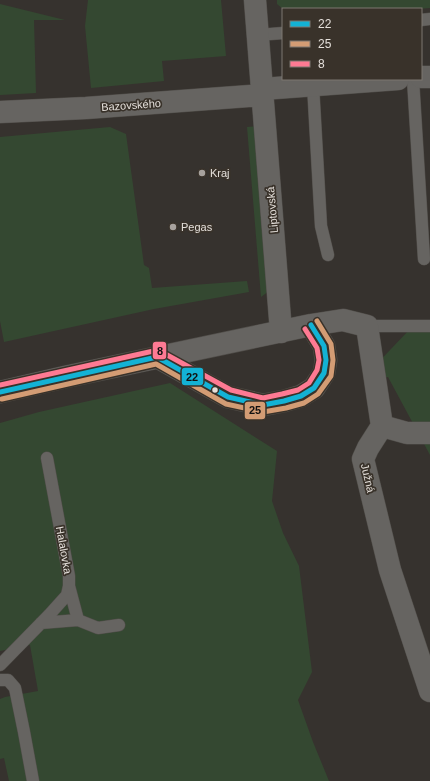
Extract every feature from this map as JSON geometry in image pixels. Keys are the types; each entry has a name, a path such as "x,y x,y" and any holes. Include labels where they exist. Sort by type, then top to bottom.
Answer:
{"street":[{"name":"Liptovská","path":"255,0 281,332"},
{"path":"263,92 313,85 384,80"},
{"name":"Bazovského","path":"0,112 86,108 263,92"},
{"path":"0,392 157,357 343,320 367,326 382,426 407,433 430,433"},
{"path":"157,357 228,397 264,405 284,401 301,396 314,388 324,373 326,360 324,346 312,325"},
{"name":"Južná","path":"382,426 368,448 364,459 390,570 430,691"}],"lane":[{"path":"258,35 282,33"},
{"path":"413,80 424,259"},
{"path":"313,85 321,226 328,255"},
{"path":"367,326 430,326"},
{"name":"Halalovka","path":"0,664 41,623 66,595 69,586 69,576 47,458"},
{"path":"69,586 78,620"},
{"path":"41,623 78,620 98,628 119,625"},
{"path":"0,680 8,680 15,688 33,781"}],"green space":[{"path":"88,0 221,0 226,56 162,61 164,81 91,88 85,26"},
{"path":"277,0 430,0 430,8 282,8 277,4"},
{"path":"0,4 65,20 34,20 36,93 0,95"},
{"path":"259,126 269,291 261,297 247,127"},
{"path":"110,127 126,134 144,265 149,268 152,288 247,281 249,292 154,309 4,342 0,321 0,137"},
{"path":"430,322 430,455 388,377 377,379 370,371 411,328"},
{"path":"170,383 277,451 272,501 283,533 299,566 312,672 298,700 329,781 9,781 4,758 0,759 0,699 38,691 30,645 0,651 0,423 39,412"}],"transit line":[{"name":"25","path":"2,399 156,364 226,404 263,412 286,408 304,403 318,394 331,376 333,360 331,344 317,321"},
{"name":"22","path":"0,392 157,357 228,397 263,405 284,401 301,396 314,388 324,373 326,360 324,346 311,325"},
{"name":"8","path":"0,385 158,350 231,390 263,398 298,390 309,383 317,370 319,360 317,348 305,329"}],"place":[{"name":"Kraj","path":"202,173"},
{"name":"Pegas","path":"173,227"}]}
